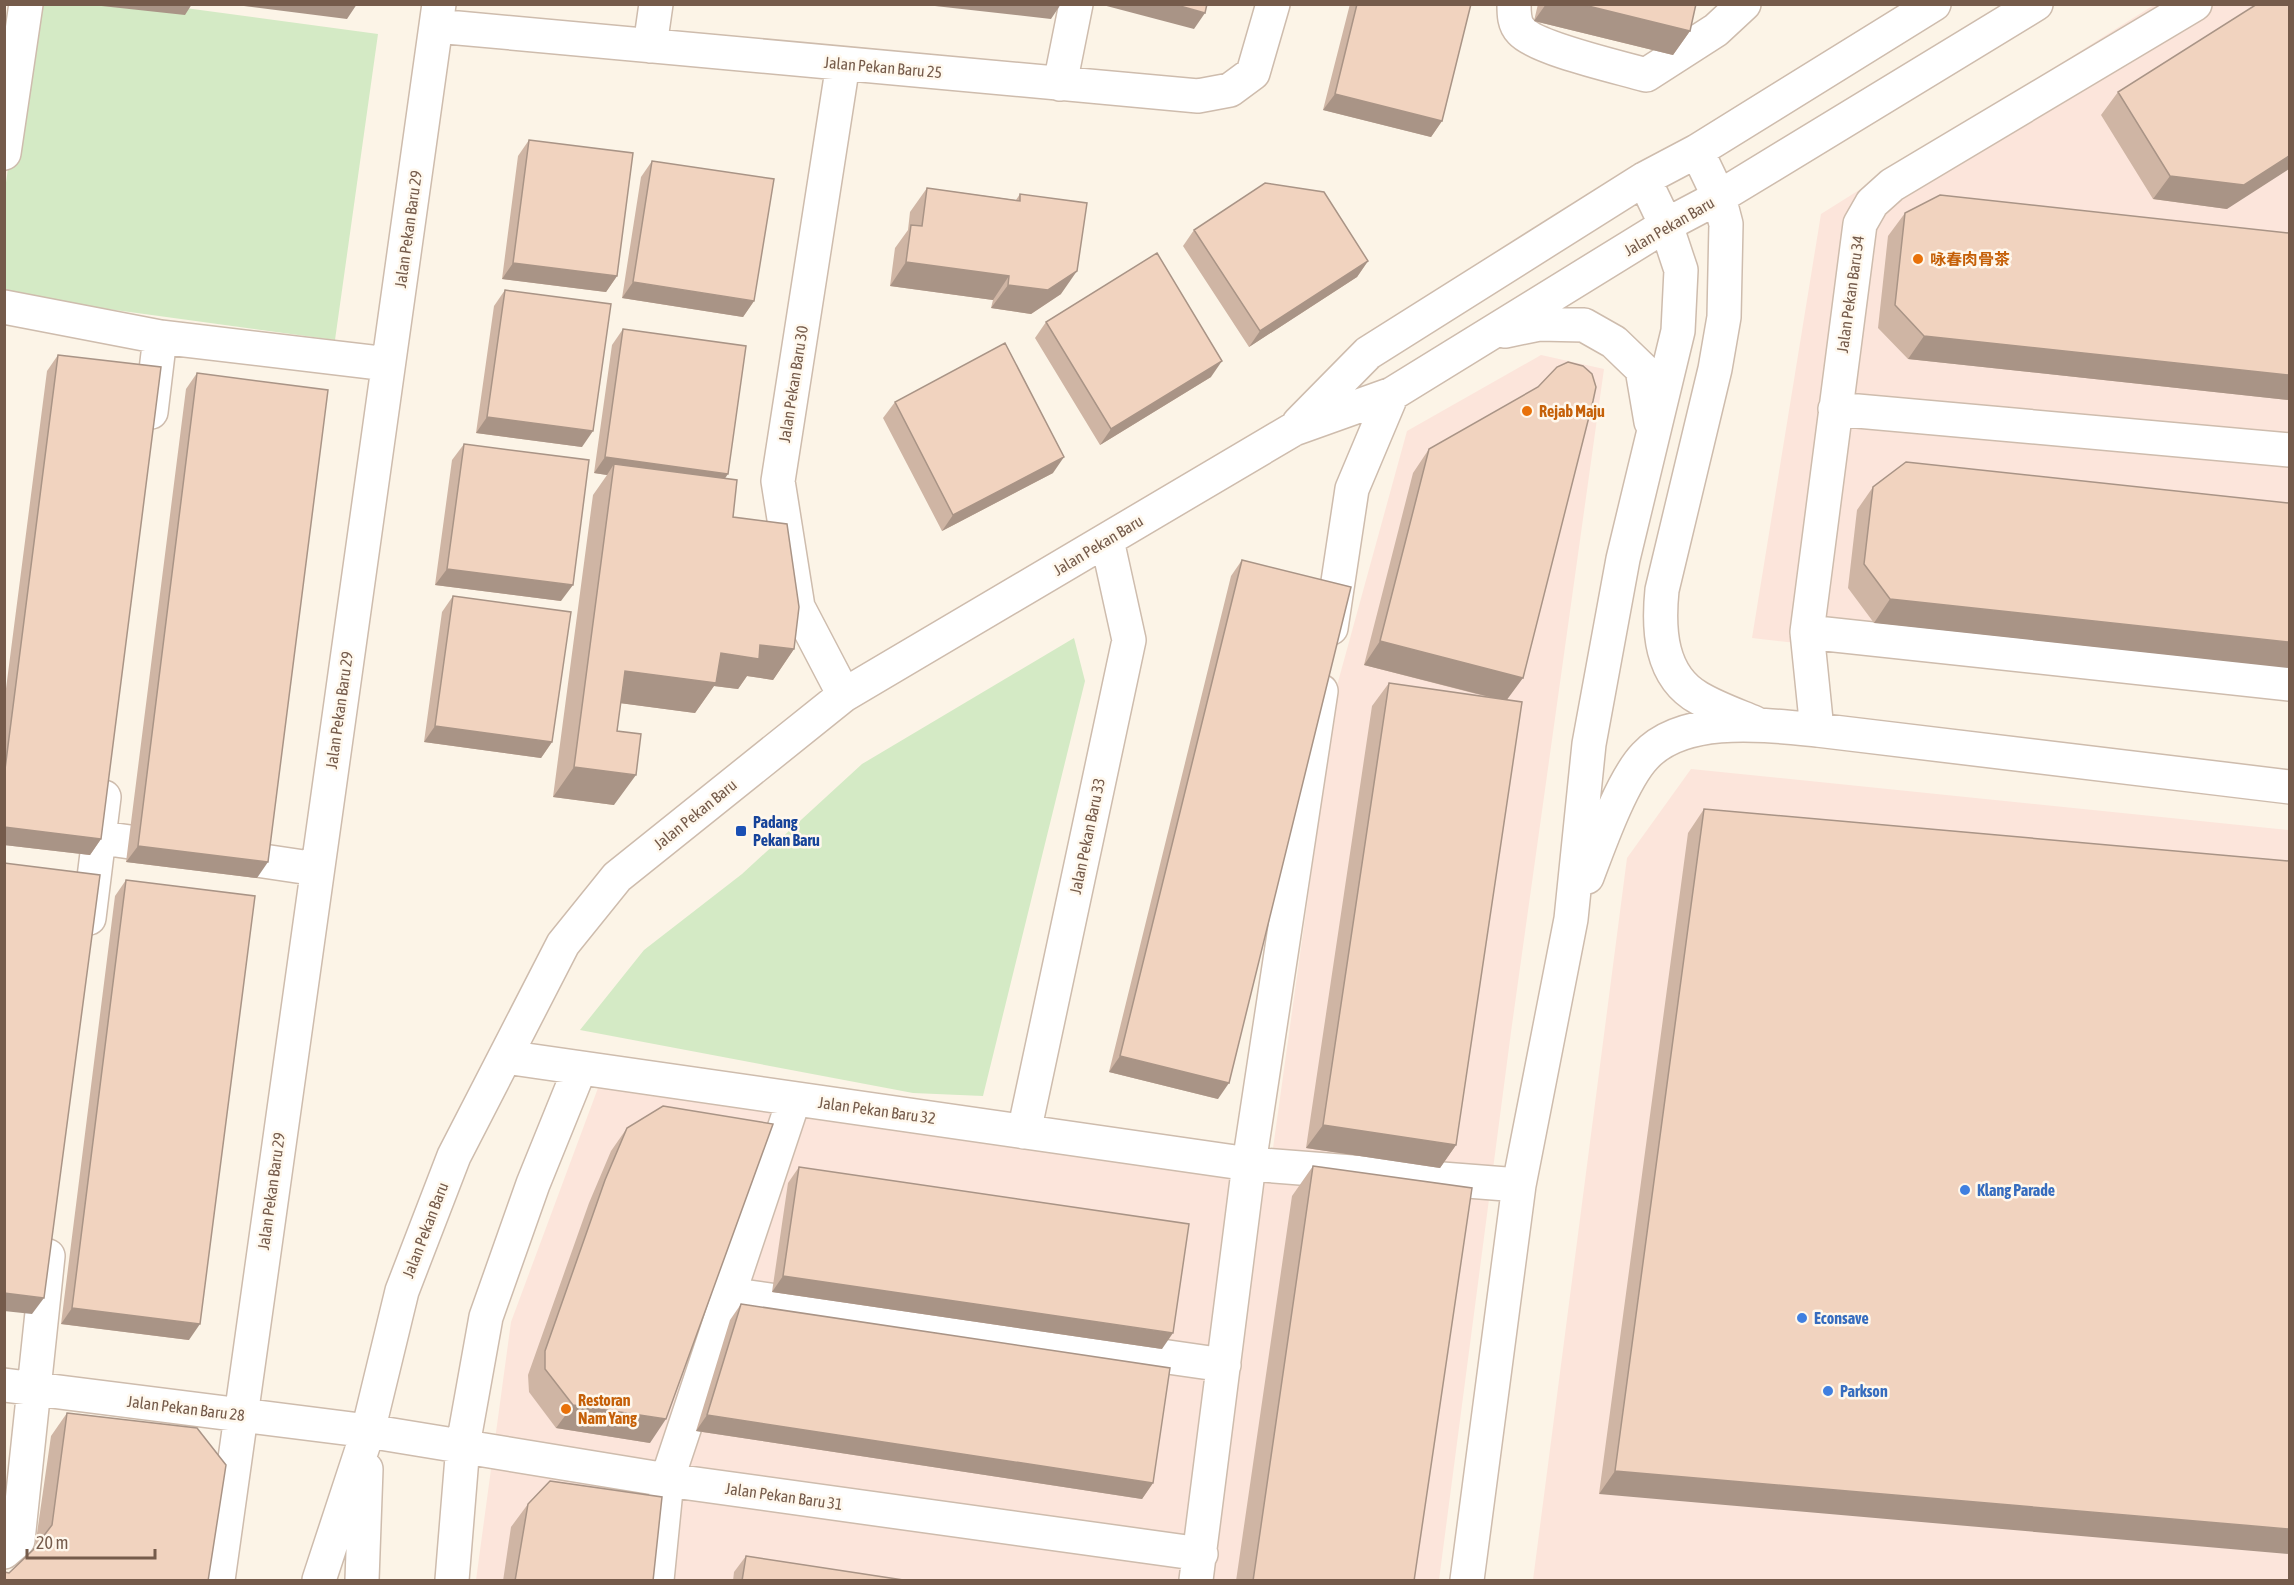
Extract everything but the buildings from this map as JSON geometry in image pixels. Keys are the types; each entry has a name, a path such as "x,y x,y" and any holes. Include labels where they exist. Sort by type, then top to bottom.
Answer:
{"street":[{"path":"4,153 9,86 26,4"},
{"path":"650,46 656,4"},
{"path":"1060,84 1076,4"},
{"name":"Jalan Pekan Baru 25","path":"438,15 650,46 1198,96 1230,90 1252,73 1272,4"},
{"path":"1514,4 1514,17 1520,31 1536,42 1646,75 1718,17 1744,4"},
{"name":"Jalan Pekan Baru","path":"1294,429 1368,353 1644,179 1697,151 1934,4"},
{"name":"Jalan Pekan Baru","path":"319,1581 368,1431 402,1291 454,1156 563,944 616,877 844,695 1294,429 1392,394 1666,225 1719,197 2036,4"},
{"name":"Jalan Pekan Baru 34","path":"1817,730 1807,632 1854,248 1860,224 1872,203 1892,185 2195,4"},
{"name":"Jalan Pekan Baru 29","path":"218,1581 239,1415 438,15"},
{"name":"Jalan Pekan Baru 30","path":"843,63 778,481 798,608 844,695"},
{"path":"1697,151 1719,197 1726,224 1724,317 1715,369 1662,590 1659,621 1663,650 1675,676 1697,697 1759,725"},
{"path":"1467,1581 1519,1185 1571,919 1589,744 1623,559 1654,439 1678,331 1680,270 1666,225 1644,179"},
{"path":"4,307 160,337 388,364"},
{"path":"1489,334 1539,324 1584,326 1614,342 1642,369 1654,439"},
{"path":"147,442 160,337"},
{"path":"1198,1567 1249,1164 1352,489 1392,394"},
{"path":"1835,409 2289,450"},
{"name":"Jalan Pekan Baru 33","path":"1024,1132 1129,640 1107,540"},
{"path":"1807,632 2289,684"},
{"path":"1571,919 1603,835 1644,757 1663,741 1689,730 1759,725 1817,730 2289,787"},
{"path":"86,943 108,768"},
{"path":"4,824 317,869"},
{"name":"Jalan Pekan Baru 32","path":"505,1057 1249,1164 1519,1185"},
{"path":"452,1581 463,1445 486,1317 533,1184 580,1068"},
{"path":"657,1581 667,1480 794,1099"},
{"path":"4,1552 18,1540 18,1387 52,1225"},
{"path":"728,1294 1224,1365"},
{"name":"Jalan Pekan Baru 28","path":"18,1387 368,1431"},
{"name":"Jalan Pekan Baru","path":"362,1581 368,1431"},
{"name":"Jalan Pekan Baru 31","path":"368,1431 1198,1567"}],"shaded area":[{"path":"2154,5 2289,5 2289,698 1752,638 1821,214"},
{"path":"1541,355 1604,369 1511,1032 1439,1580 476,1580 511,1322 598,1088 1269,1177 1338,682 1407,431"},
{"name":"Klang Parade","path":"1691,769 2289,830 2289,1580 1533,1580 1627,858"}],"green space":[{"path":"30,5 163,5 378,34 335,340 5,295 5,190"},
{"path":"1074,638 1085,681 983,1096 913,1093 580,1030 644,950 742,874 862,764"}],"place":[{"name":"咏春肉骨茶","path":"1918,259"},
{"name":"Rejab Maju","path":"1527,411"},
{"name":"Padang Pekan Baru","path":"741,831"},
{"name":"Klang Parade","path":"1965,1190"},
{"name":"Econsave","path":"1802,1318"},
{"name":"Parkson","path":"1828,1391"},
{"name":"Restoran Nam Yang","path":"566,1409"}]}
